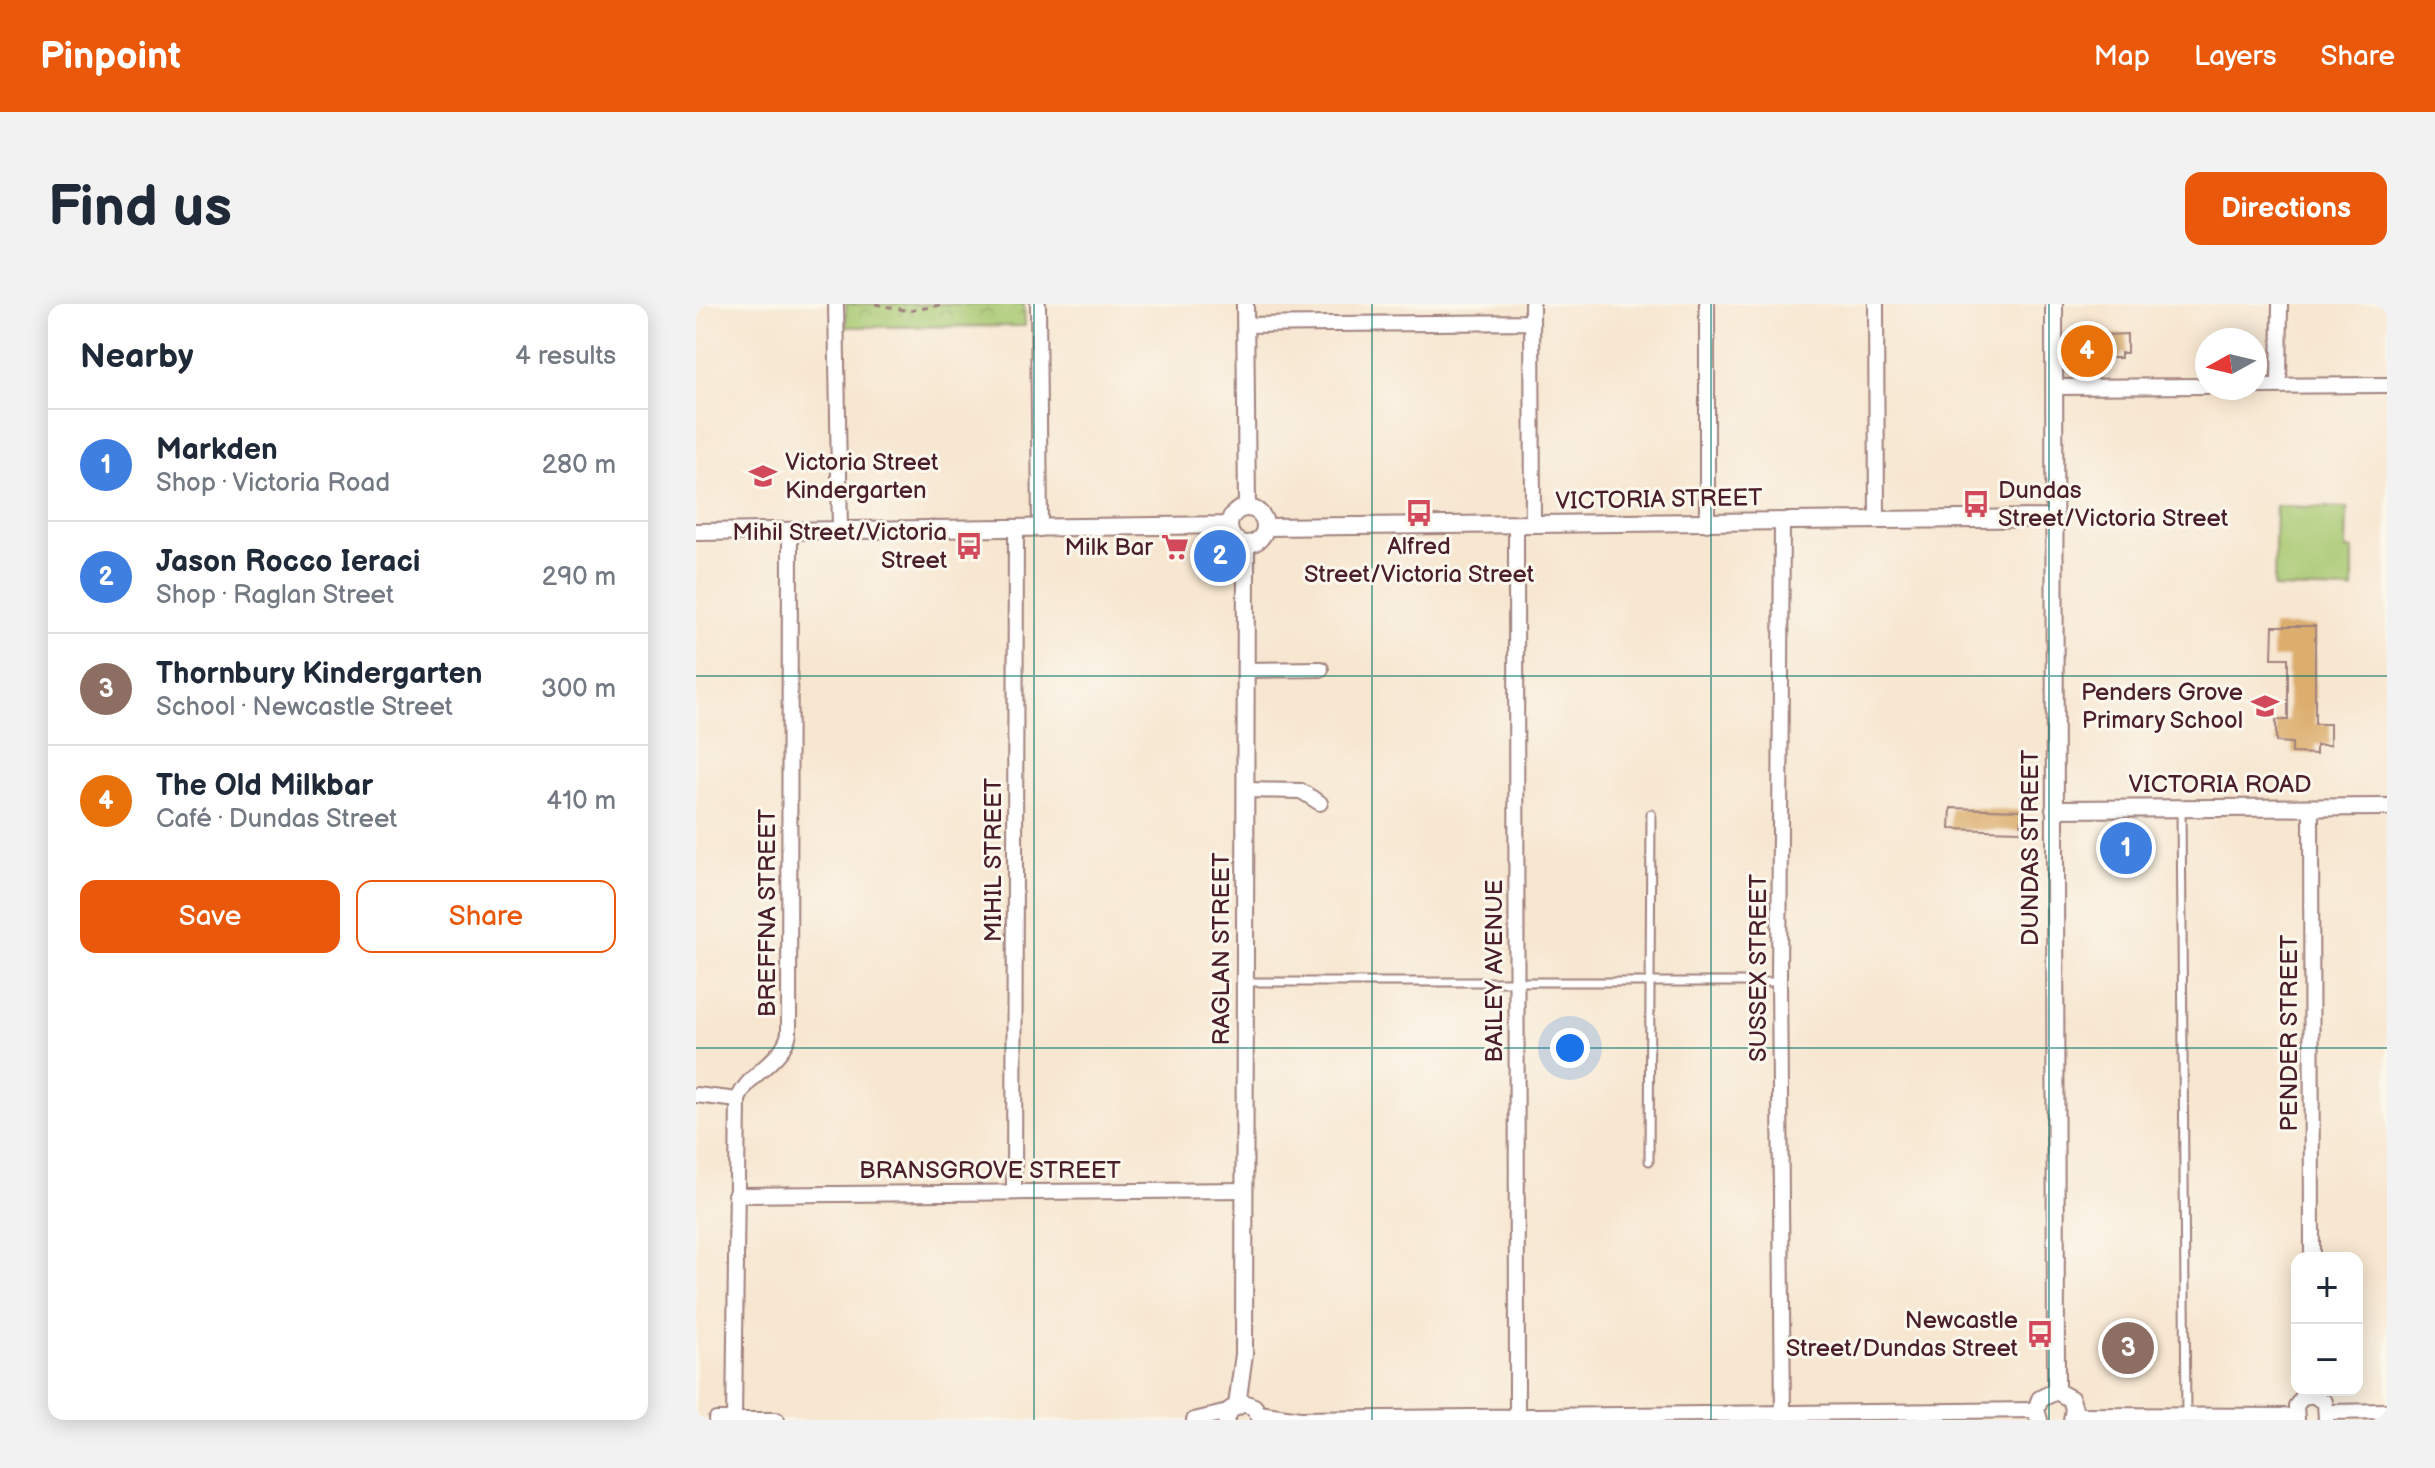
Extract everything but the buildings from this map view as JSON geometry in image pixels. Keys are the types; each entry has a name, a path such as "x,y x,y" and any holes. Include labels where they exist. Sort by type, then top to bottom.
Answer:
{"street":[{"path":"836,304 840,531"},
{"path":"1038,304 1040,529"},
{"path":"1245,304 1247,508"},
{"name":"BAILEY AVENUE","path":"1517,1418 1517,981 1524,525 1532,304"},
{"path":"1707,304 1707,524"},
{"path":"1876,304 1877,520"},
{"name":"DUNDAS STREET","path":"2054,304 2056,1391"},
{"path":"2279,386 2280,304"},
{"path":"1245,325 1532,322"},
{"path":"2267,386 2387,385"},
{"path":"2054,387 2195,386"},
{"path":"1247,508 1258,512 1265,527 1261,538 1246,544 1234,538 1229,525 1233,516 1247,508"},
{"name":"VICTORIA STREET","path":"1265,527 2054,518"},
{"name":"SUSSEX STREET","path":"1782,521 1779,982 1788,1417"},
{"path":"696,532 1229,525"},
{"name":"MIHIL STREET","path":"1014,1192 1016,529"},
{"name":"BREFFNA STREET","path":"738,1100 742,1090 784,1047 789,1033 790,531"},
{"name":"RAGLAN STREET","path":"1244,1413 1246,544"},
{"path":"1246,670 1321,669"},
{"path":"1246,790 1301,791 1320,803"},
{"name":"VICTORIA ROAD","path":"2054,809 2387,807"},
{"name":"PENDER STREET","path":"2311,808 2312,1252"},
{"path":"696,1095 738,1100 734,1420"},
{"name":"BRANSGROVE STREET","path":"735,1195 1245,1190"},
{"path":"1194,1420 1244,1413 1300,1420 2038,1415 2040,1399 2056,1391 2071,1399 2073,1417 2296,1418 2298,1401 2306,1396"},
{"path":"2317,1396 2325,1402 2327,1416 2387,1411"},
{"path":"716,1420 777,1420"}],"lane":[{"path":"2181,808 2186,1416"},
{"path":"1649,1161 1651,814"},
{"path":"1245,982 1779,982"}],"path":[{"path":"875,304 909,311 946,304"}],"green space":[{"path":"846,304 1024,304 1025,326 846,327"},
{"path":"2276,506 2347,508 2346,549 2353,550 2353,590 2274,588"}],"place":[{"name":"The Old Milkbar","path":"2087,351"},
{"name":"Victoria Street Kindergarten","path":"763,476"},
{"name":"Dundas Street/Victoria Street","path":"1976,504"},
{"name":"Alfred Street/Victoria Street","path":"1419,513"},
{"name":"Mihil Street/Victoria Street","path":"969,546"},
{"name":"Milk Bar","path":"1175,547"},
{"name":"Jason Rocco Ieraci","path":"1220,556"},
{"name":"Penders Grove Primary School","path":"2265,706"},
{"name":"Markden","path":"2126,848"},
{"name":"Newcastle Street/Dundas Street","path":"2040,1334"},
{"name":"Thornbury Kindergarten","path":"2128,1348"}]}
